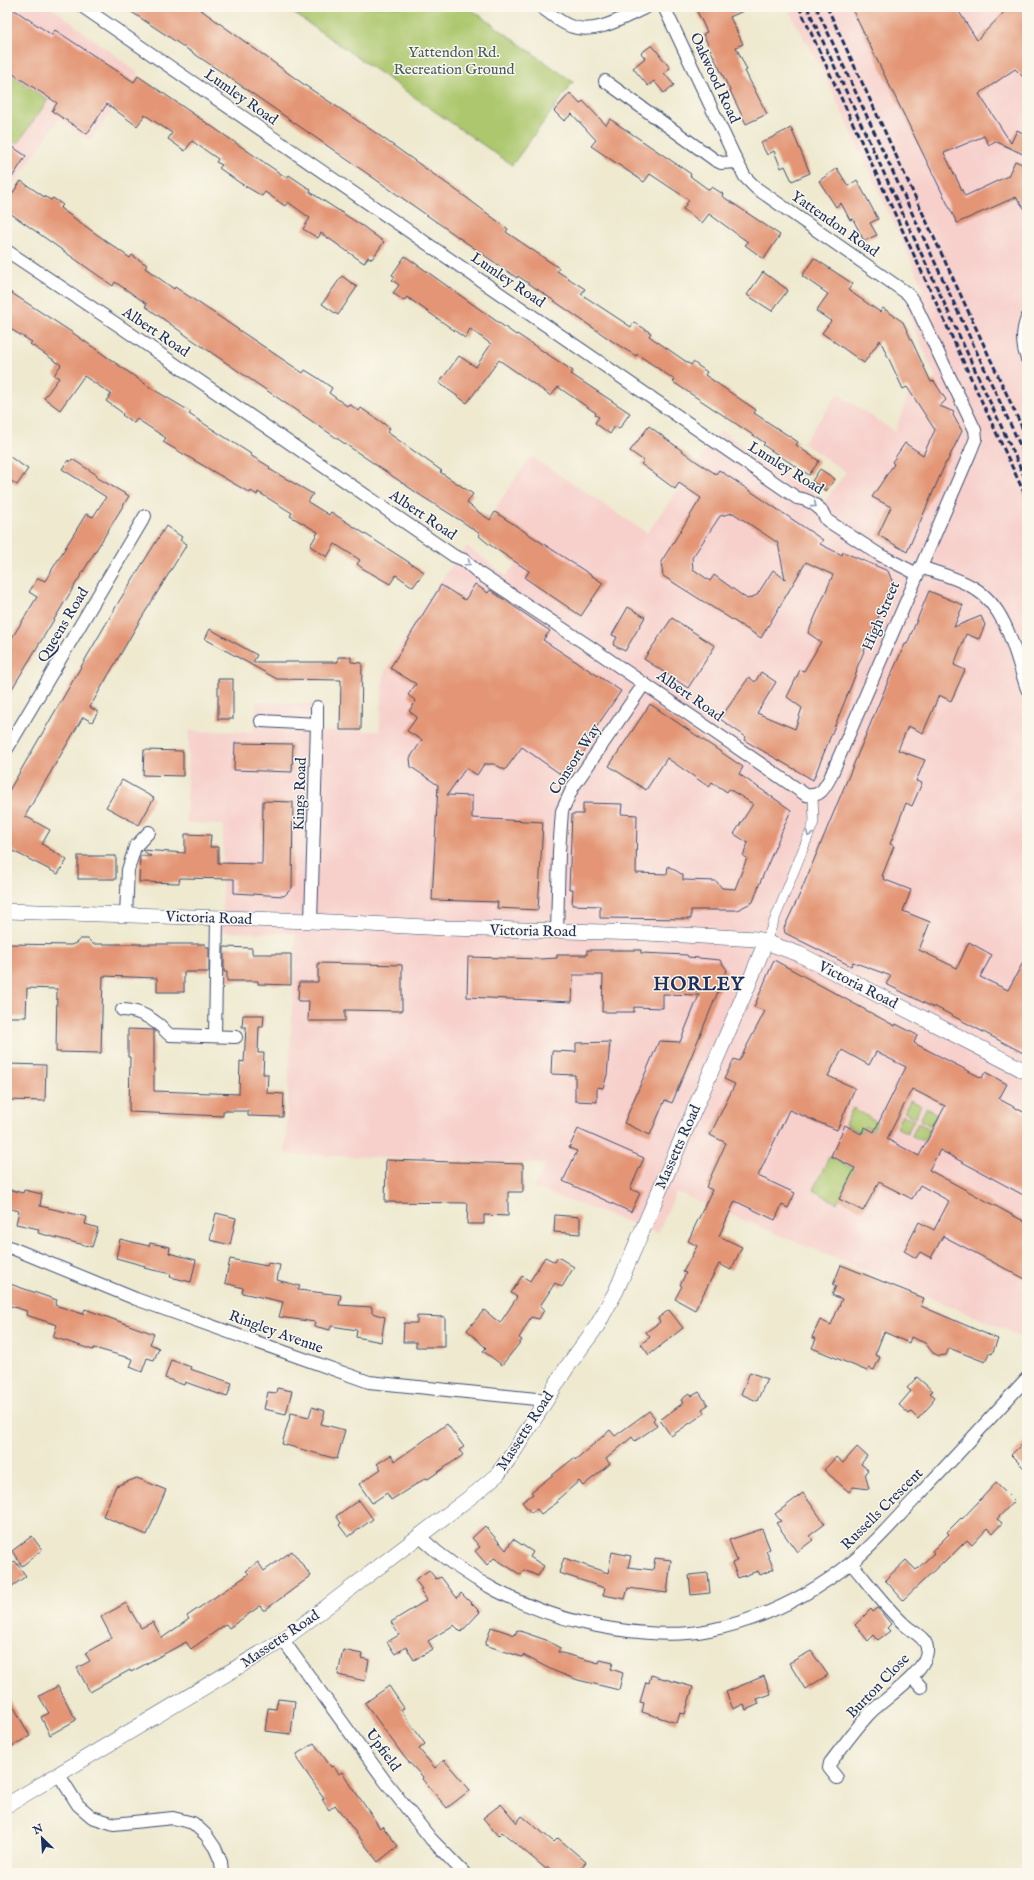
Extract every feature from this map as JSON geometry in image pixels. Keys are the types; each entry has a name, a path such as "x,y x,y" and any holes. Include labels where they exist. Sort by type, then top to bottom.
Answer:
{"street":[{"name":"Lumley Road","path":"83,7 797,498 806,499 815,505 822,510 825,518 880,555 918,570"},
{"path":"541,7 568,26 579,29 590,29 602,27 647,7"},
{"name":"Oakwood Road","path":"664,7 737,162"},
{"path":"606,81 715,160 721,163 737,162"},
{"name":"Yattendon Road","path":"737,162 745,177 756,188 912,298 975,430 976,438 970,453"},
{"name":"Albert Road","path":"7,251 118,325 454,556 464,560 480,574 592,648 806,795 817,794"},
{"path":"1027,318 1023,336 1027,359"},
{"name":"High Street","path":"817,794 830,778 918,570 970,453"},
{"name":"Queens Road","path":"7,749 145,516"},
{"path":"918,570 960,581 974,588 992,604 1004,621 1027,689"},
{"name":"Consort Way","path":"557,932 559,852 562,811 573,787 644,684"},
{"name":"Kings Road","path":"311,921 317,707"},
{"path":"261,721 317,724"},
{"path":"766,941 814,822 817,794"},
{"path":"126,916 128,870 135,847 149,832"},
{"name":"Victoria Road","path":"7,911 311,921 557,932 746,937 766,941 799,954 1027,1072"},
{"path":"215,1036 217,918"},
{"name":"Massetts Road","path":"7,1805 283,1640 420,1537 478,1492 498,1474 546,1400 597,1326 616,1291 766,941"},
{"path":"122,1010 135,1010 159,1024 170,1035 236,1036"},
{"name":"Ringley Avenue","path":"7,1246 136,1299 369,1382 546,1400"},
{"name":"Russells Crescent","path":"420,1537 451,1564 481,1582 504,1594 571,1620 603,1628 634,1632 688,1632 709,1630 739,1623 774,1609 810,1591 851,1563 885,1531 1027,1378"},
{"name":"Burton Close","path":"837,1778 829,1768 830,1763 870,1713 912,1676 925,1660 927,1648 923,1638 894,1615 851,1563"},
{"name":"Upfield","path":"283,1640 385,1781 431,1839 464,1873"},
{"path":"912,1676 920,1687"},
{"path":"59,1775 78,1805 92,1817 114,1824 173,1818 193,1823 206,1835 215,1848 221,1862 222,1873"}],"shaded area":[{"path":"7,7 51,7 138,73 90,141 59,119 7,194"},
{"path":"787,7 1027,7 1027,1341 1000,1327 676,1192 658,1233 533,1188 546,1164 285,1154 296,934 222,932 223,825 186,823 189,731 253,732 257,702 320,704 319,731 379,731 384,673 435,588 467,546 506,576 535,538 494,510 531,456 647,533 721,430 825,501 846,472 803,443 838,394 895,432 910,390 936,378 905,307 924,289 827,80"}],"green space":[{"name":"Yattendon Rd. Recreation Ground","path":"285,7 468,7 573,82 512,165"},
{"path":"7,72 48,100 17,144 7,137"},
{"path":"910,1100 921,1105 915,1118 904,1112"},
{"path":"853,1108 877,1122 873,1131 865,1126 861,1133 845,1124"},
{"path":"926,1108 937,1114 931,1126 920,1120"},
{"path":"902,1115 914,1120 907,1133 896,1127"},
{"path":"918,1123 930,1129 924,1141 912,1136"},
{"path":"829,1157 854,1169 837,1203 813,1190"}],"building":[{"path":"7,7 10,7 52,35 55,30 134,82 138,76 287,178 289,175 311,190 310,192 364,227 384,242 372,259 368,257 364,263 321,233 318,238 303,229 310,218 288,202 285,206 265,192 262,196 240,183 219,168 222,165 216,162 218,159 192,141 185,151 168,139 172,133 145,115 137,126 107,104 87,134 52,111 57,103 7,70"},
{"path":"124,7 197,7 306,86 373,131 467,198 508,229 506,232 559,268 557,271 585,289 581,294 631,327 634,322 651,333 649,336 691,365 693,362 707,372 705,375 756,410 754,413 798,442 796,445 819,461 809,475 763,445 765,443 673,382 675,380 637,354 636,356 615,343 518,276 517,278 220,71"},
{"path":"695,7 752,7 730,17 743,44 736,47 747,70 745,71 767,114 746,124 703,34 707,32"},
{"path":"851,7 956,7 977,40 1009,7 1027,7 1027,81 1015,69 979,94 1011,143 1017,130 1027,135 1027,156 995,141 989,145 984,136 944,153 965,196 1008,176 1015,161 1027,166 1027,212 1016,197 957,223"},
{"path":"652,45 670,68 664,73 674,85 664,93 654,81 648,86 633,68 645,58 641,53"},
{"path":"570,93 580,104 583,101 606,125 610,119 691,174 690,176 709,190 712,187 723,194 722,196 780,235 764,259 745,245 748,242 709,214 702,223 683,209 689,200 650,174 644,182 591,146 596,140 572,114 564,121 554,111"},
{"path":"791,128 810,173 792,181 785,166 781,168 774,151 767,155 761,143"},
{"path":"7,143 26,156 7,185"},
{"path":"837,168 848,186 857,180 878,219 870,223 877,235 864,241 853,219 850,220 841,203 836,207 819,181"},
{"path":"21,181 43,196 51,200 53,198 63,205 60,208 130,258 132,255 147,265 145,268 174,289 175,287 303,373 305,370 318,378 332,388 329,393 347,406 349,404 359,411 361,408 390,428 387,432 442,471 440,472 473,494 467,503 490,520 495,512 603,583 581,616 525,578 529,571 490,545 479,536 480,534 463,522 423,497 187,336 145,306 147,304 115,282 113,286 7,211 7,201"},
{"path":"405,256 516,335 517,334 573,371 571,374 630,413 619,429 615,426 610,434 595,423 599,417 595,415 596,413 558,387 551,396 499,360 467,403 439,383 459,356 476,367 491,344 470,329 465,338 407,297 404,301 393,293 399,285 392,280 395,277 392,275"},
{"path":"814,258 853,284 848,290 880,312 883,308 903,322 931,382 934,381 946,400 940,406 954,412 953,415 962,431 946,462 907,552 878,535 891,507 872,497 894,464 892,462 905,443 923,455 935,430 907,387 903,389 880,340 864,363 822,333 831,321 816,311 828,294 802,276"},
{"path":"763,272 788,290 772,311 747,295"},
{"path":"342,276 357,287 338,315 322,304"},
{"path":"7,290 73,333 151,388 191,412 189,414 270,467 269,469 313,494 308,502 329,515 331,512 424,572 413,587 396,575 390,584 362,568 357,564 360,560 335,544 327,557 310,546 318,532 290,516 292,513 258,492 257,495 251,491 250,493 163,442 166,438 137,419 134,423 122,415 123,414 120,411 106,401 111,394 84,376 60,410 44,398 59,378 54,375 61,365 30,344 32,342 7,327"},
{"path":"649,426 697,462 716,474 719,470 823,540 820,544 842,555 843,552 888,571 893,583 856,670 857,671 813,780 744,740 746,737 720,719 749,677 755,682 761,672 776,682 757,713 795,729 802,708 787,697 800,670 804,671 821,642 808,633 833,575 806,562 761,638 663,576 661,562 701,498 679,483 675,489 641,464 644,461 630,451","holes":["733,513 778,543 785,579 773,570 757,595 747,599 714,575 710,581 693,569 692,558 720,516"]},
{"path":"7,455 28,469 17,485 7,478"},
{"path":"72,459 97,475 96,477 129,496 7,697 7,646 37,597 29,592 38,578 45,581 86,514 93,517 106,497 62,469 68,460 70,462"},
{"path":"820,469 835,479 826,491 812,481"},
{"path":"166,526 182,537 180,540 187,544 139,622 90,707 98,712 92,722 83,717 25,816 50,830 42,844 67,860 58,874 7,848 7,794 121,598"},
{"path":"475,584 488,593 490,590 550,631 543,640 621,691 584,745 587,747 566,778 522,747 505,770 494,764 484,764 477,775 466,768 447,795 472,796 472,818 543,822 538,910 497,908 498,902 432,900 438,785 411,767 410,758 422,740 407,731 417,717 409,711 416,701 408,695 416,684 390,668 441,585 465,600"},
{"path":"929,591 963,605 954,627 981,616 985,625 979,639 966,634 954,665 965,670 951,701 939,695 923,733 908,726 898,750 925,760 916,781 922,783 912,806 906,803 890,844 894,846 882,876 884,877 883,879 911,890 903,911 930,922 919,950 957,968 969,942 992,955 980,977 1008,990 1027,955 1027,1055 934,1006 934,1008 886,984 891,976 853,962 851,966 785,933 784,928 799,896 889,679 905,644 907,644"},
{"path":"628,607 645,617 625,651 613,645 617,637 612,635"},
{"path":"672,618 715,646 688,688 644,659"},
{"path":"210,629 257,655 253,662 338,662 338,657 351,657 351,662 362,663 361,730 340,730 341,680 277,679 205,639"},
{"path":"218,679 233,679 233,719 218,719"},
{"path":"650,704 743,767 739,774 791,810 753,902 737,910 691,910 691,919 600,918 600,906 572,905 573,889 569,889 572,814 583,814 583,803 622,804 621,814 637,815 636,873 667,874 668,866 683,875 683,880 716,881 722,888 735,889 747,858 743,856 748,843 734,834 753,804 729,789 727,792 712,782 709,787 667,758 646,790 609,766"},
{"path":"235,743 293,744 292,772 234,770"},
{"path":"144,750 183,751 183,776 143,775"},
{"path":"122,780 154,798 139,825 106,807"},
{"path":"263,801 293,802 292,888 284,896 234,893 234,879 180,878 179,883 139,882 140,856 151,856 142,850 185,853 185,834 211,835 210,847 218,847 218,863 262,864"},
{"path":"78,856 116,856 116,879 78,879"},
{"path":"80,939 88,939 93,944 205,944 205,947 209,947 209,972 184,972 184,992 157,992 157,978 103,976 101,1053 56,1052 57,989 27,988 26,1017 7,1017 7,944 71,945"},
{"path":"224,947 252,948 252,954 291,954 291,985 258,984 258,981 227,981 227,972 224,972"},
{"path":"587,950 641,950 641,953 687,955 688,957 720,960 727,970 672,1103 665,1100 650,1135 624,1123 659,1041 680,1042 699,995 663,994 663,1008 634,1007 634,1012 602,1012 603,975 573,975 572,1002 467,997 468,957 557,958 557,955 587,955"},
{"path":"774,960 895,1026 896,1024 917,1035 914,1043 982,1078 985,1072 1007,1084 999,1099 1027,1114 1027,1197 940,1150 929,1170 1027,1223 1027,1280 943,1236 931,1258 920,1252 916,1258 904,1251 919,1222 934,1230 949,1201 920,1185 912,1199 879,1182 863,1211 839,1199 855,1168 831,1156 845,1125 861,1134 865,1127 874,1132 906,1067 876,1052 869,1065 842,1050 828,1076 855,1088 837,1130 789,1110 758,1176 795,1193 788,1208 782,1205 775,1220 735,1201 719,1236 742,1247 731,1270 719,1264 695,1310 675,1299 682,1286 680,1285 686,1273 683,1272 697,1246 688,1241 712,1190 706,1187 726,1143 710,1135 735,1084 724,1079 734,1059 739,1061 765,1011 754,1007","holes":["912,1089 945,1106 919,1156 887,1139"]},
{"path":"318,963 402,965 402,1011 345,1010 345,1021 308,1021 309,1001 298,1001 299,982 318,982"},
{"path":"243,1015 264,1015 263,1027 259,1027 258,1053 264,1053 263,1074 268,1074 267,1093 284,1094 283,1117 248,1116 248,1111 223,1111 223,1116 129,1112 130,1057 128,1057 128,1029 154,1030 154,1091 239,1094 240,1061 244,1062 246,1027 242,1027"},
{"path":"610,1042 607,1075 603,1088 597,1087 597,1102 575,1101 575,1075 551,1074 552,1051 576,1052 576,1043"},
{"path":"7,1064 46,1065 45,1101 7,1100"},
{"path":"578,1129 644,1158 630,1189 640,1193 631,1212 563,1181 577,1151 569,1148"},
{"path":"386,1160 523,1164 523,1192 508,1192 508,1216 484,1215 484,1224 467,1224 468,1203 385,1202"},
{"path":"7,1189 23,1193 24,1190 42,1194 40,1206 87,1217 85,1224 98,1228 92,1247 38,1233 39,1229 16,1224 19,1211 7,1208"},
{"path":"216,1213 236,1218 230,1245 210,1240"},
{"path":"555,1215 580,1217 580,1234 554,1232"},
{"path":"120,1239 149,1246 150,1243 170,1247 169,1253 196,1260 191,1282 170,1277 171,1274 144,1268 145,1266 116,1258"},
{"path":"545,1257 555,1262 558,1257 574,1267 562,1287 555,1283 540,1306 544,1310 539,1319 531,1317 519,1338 522,1340 502,1365 483,1351 486,1348 467,1330 484,1310 500,1323 517,1297 511,1293 522,1276 530,1281"},
{"path":"230,1259 267,1266 268,1263 280,1265 277,1280 300,1286 298,1290 341,1295 339,1305 372,1307 372,1313 385,1317 381,1342 356,1337 357,1330 331,1326 330,1330 314,1326 315,1322 279,1317 283,1302 242,1293 243,1288 225,1283"},
{"path":"841,1265 924,1298 921,1306 998,1339 992,1354 989,1353 985,1362 949,1348 946,1355 939,1356 933,1353 925,1343 911,1337 909,1343 884,1332 875,1355 880,1357 874,1370 869,1368 867,1371 812,1348 816,1339 812,1337 820,1320 831,1325 842,1299 832,1295 836,1286 833,1285"},
{"path":"7,1283 57,1300 55,1305 83,1314 85,1309 154,1334 150,1344 159,1348 154,1360 147,1358 142,1372 130,1367 133,1359 94,1348 93,1350 53,1337 57,1325 26,1315 27,1311 7,1305"},
{"path":"669,1310 683,1328 649,1355 641,1344 650,1337 646,1332 660,1322 658,1318"},
{"path":"417,1316 445,1317 445,1347 416,1347 416,1342 403,1342 404,1323 417,1323"},
{"path":"171,1360 191,1367 190,1369 232,1383 227,1397 185,1382 184,1385 165,1378"},
{"path":"750,1372 767,1379 757,1401 741,1394"},
{"path":"917,1377 933,1391 930,1393 935,1397 932,1401 933,1402 918,1419 911,1412 909,1414 899,1405 911,1391 907,1388"},
{"path":"277,1388 292,1391 286,1414 264,1409 268,1392 276,1393"},
{"path":"699,1392 708,1405 702,1409 705,1413 671,1436 660,1420 683,1403 681,1400 690,1393 692,1396"},
{"path":"312,1407 325,1411 321,1424 345,1430 337,1459 282,1444 291,1413 309,1417"},
{"path":"649,1411 655,1418 653,1420 657,1426 635,1441 632,1437 606,1459 610,1464 583,1486 579,1481 557,1500 558,1502 541,1514 537,1509 531,1513 522,1502 533,1494 531,1492 574,1458 575,1460 610,1430 615,1436"},
{"path":"447,1424 464,1447 459,1450 463,1455 428,1479 426,1478 391,1500 387,1493 372,1503 359,1484 381,1469 377,1464 391,1455 395,1461"},
{"path":"1027,1439 1027,1471 1011,1455"},
{"path":"857,1447 867,1456 861,1464 868,1470 865,1473 869,1489 853,1487 849,1492 824,1470 836,1457 843,1463"},
{"path":"137,1478 166,1490 147,1535 103,1516 116,1486"},
{"path":"996,1483 1014,1501 997,1519 1002,1523 993,1533 988,1528 972,1545 967,1540 903,1600 885,1580 906,1560 916,1570 934,1553 932,1551 949,1534 947,1532 961,1518 962,1519"},
{"path":"803,1493 825,1524 809,1536 813,1540 797,1552 776,1523 781,1521 775,1514"},
{"path":"359,1500 373,1519 348,1537 339,1525 341,1523 336,1516"},
{"path":"485,1526 506,1550 513,1539 533,1552 530,1557 544,1566 538,1576 524,1570 521,1575 494,1558 487,1565 475,1551 480,1547 472,1538"},
{"path":"762,1529 770,1549 766,1551 774,1569 760,1575 758,1571 738,1578 732,1563 737,1561 729,1540"},
{"path":"32,1536 42,1550 22,1566 12,1551"},
{"path":"292,1551 311,1576 265,1610 263,1610 260,1606 229,1628 226,1624 191,1649 186,1642 131,1672 130,1670 90,1692 77,1668 90,1661 85,1653 112,1638 101,1617 126,1603 141,1628 153,1622 162,1638 189,1619 187,1616 249,1574 246,1571 258,1562 264,1571"},
{"path":"612,1552 631,1556 628,1567 653,1570 655,1558 671,1560 667,1593 628,1588 625,1599 603,1595 605,1588 559,1573 564,1558 608,1573"},
{"path":"15,1561 26,1576 7,1590 7,1567"},
{"path":"429,1570 436,1579 441,1577 457,1598 461,1593 480,1612 461,1632 454,1625 428,1641 433,1649 414,1660 406,1647 395,1654 387,1642 399,1635 391,1622 427,1600 420,1590 422,1589 415,1580"},
{"path":"708,1573 710,1593 691,1595 689,1575"},
{"path":"878,1608 891,1624 887,1628 890,1631 878,1640 874,1635 868,1641 855,1625 871,1609 873,1612"},
{"path":"491,1627 515,1635 517,1630 546,1640 560,1648 558,1652 599,1663 600,1660 613,1663 611,1669 623,1673 619,1690 578,1680 554,1671 523,1655 522,1657 485,1645"},
{"path":"343,1650 362,1654 361,1658 369,1660 365,1681 338,1675"},
{"path":"811,1651 828,1675 805,1689 789,1663"},
{"path":"651,1675 693,1687 685,1714 680,1713 677,1723 642,1712 644,1703 640,1702 646,1682 649,1683"},
{"path":"764,1676 771,1694 757,1699 759,1704 746,1710 744,1704 733,1709 726,1692"},
{"path":"58,1686 76,1720 50,1735 41,1717 49,1713 39,1696"},
{"path":"389,1686 404,1708 401,1710 425,1744 419,1749 435,1768 444,1760 470,1790 447,1808 422,1779 423,1777 405,1758 365,1703"},
{"path":"7,1695 30,1736 7,1749"},
{"path":"278,1699 295,1701 291,1734 265,1731 268,1708 276,1709"},
{"path":"314,1743 331,1767 333,1766 339,1774 342,1772 380,1828 382,1826 398,1846 378,1862 335,1805 329,1810 322,1799 324,1798 297,1759 297,1754"},
{"path":"501,1804 517,1823 522,1816 554,1842 558,1838 586,1862 577,1873 555,1873 548,1867 546,1869 502,1832 498,1836 483,1818"}],"railway":[{"path":"799,7 1027,499"},
{"path":"807,7 1027,482"},
{"path":"816,7 1027,460"},
{"path":"827,7 1027,438"}],"district":[{"name":"HORLEY","path":"699,985"}]}
